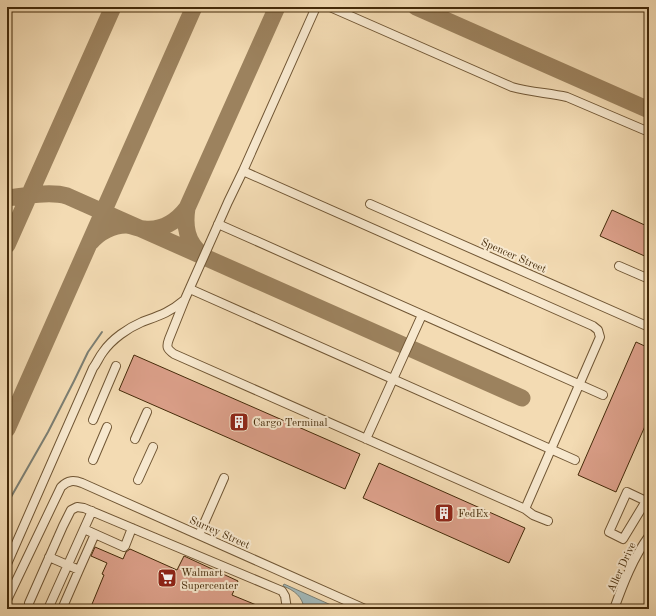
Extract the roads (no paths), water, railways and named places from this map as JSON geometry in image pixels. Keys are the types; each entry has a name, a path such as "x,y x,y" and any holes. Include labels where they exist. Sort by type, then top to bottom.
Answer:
{"street":[{"path":"316,7 185,299 169,338 167,348 182,357 525,509 532,515 548,521"},
{"path":"330,7 512,87 525,91 567,97 649,132"},
{"path":"243,171 596,328 600,332 600,337 525,509"},
{"name":"Spencer Street","path":"370,204 649,327"},
{"path":"218,224 603,395"},
{"path":"619,266 649,279"},
{"path":"190,288 575,460"},
{"path":"7,564 91,374 104,351 124,332 176,308 185,299"},
{"path":"366,439 422,314"},
{"path":"93,420 116,366"},
{"path":"135,439 147,412"},
{"path":"93,460 107,427"},
{"path":"138,480 153,447"},
{"path":"199,535 224,478"},
{"name":"Surrey Street","path":"7,600 58,492 65,483 75,481 365,609"},
{"path":"627,492 648,498 623,539 609,532 627,492"},
{"path":"31,609 29,607 29,603 49,557 71,510 77,507 92,511 282,591 285,596 287,609"},
{"path":"48,609 92,511"},
{"path":"84,529 124,547 132,528"},
{"path":"62,609 95,534"},
{"name":"Aller Drive","path":"614,609 634,560 648,539"},
{"path":"49,557 79,570"}],"water":[{"path":"284,584 340,609 304,609 300,598 294,592 283,586"}],"waterway":[{"path":"7,504 48,432 88,352 102,332"}],"place":[{"name":"Cargo Terminal","path":"239,422"},
{"name":"FedEx","path":"444,513"},
{"name":"Walmart Supercenter","path":"167,578"}]}
